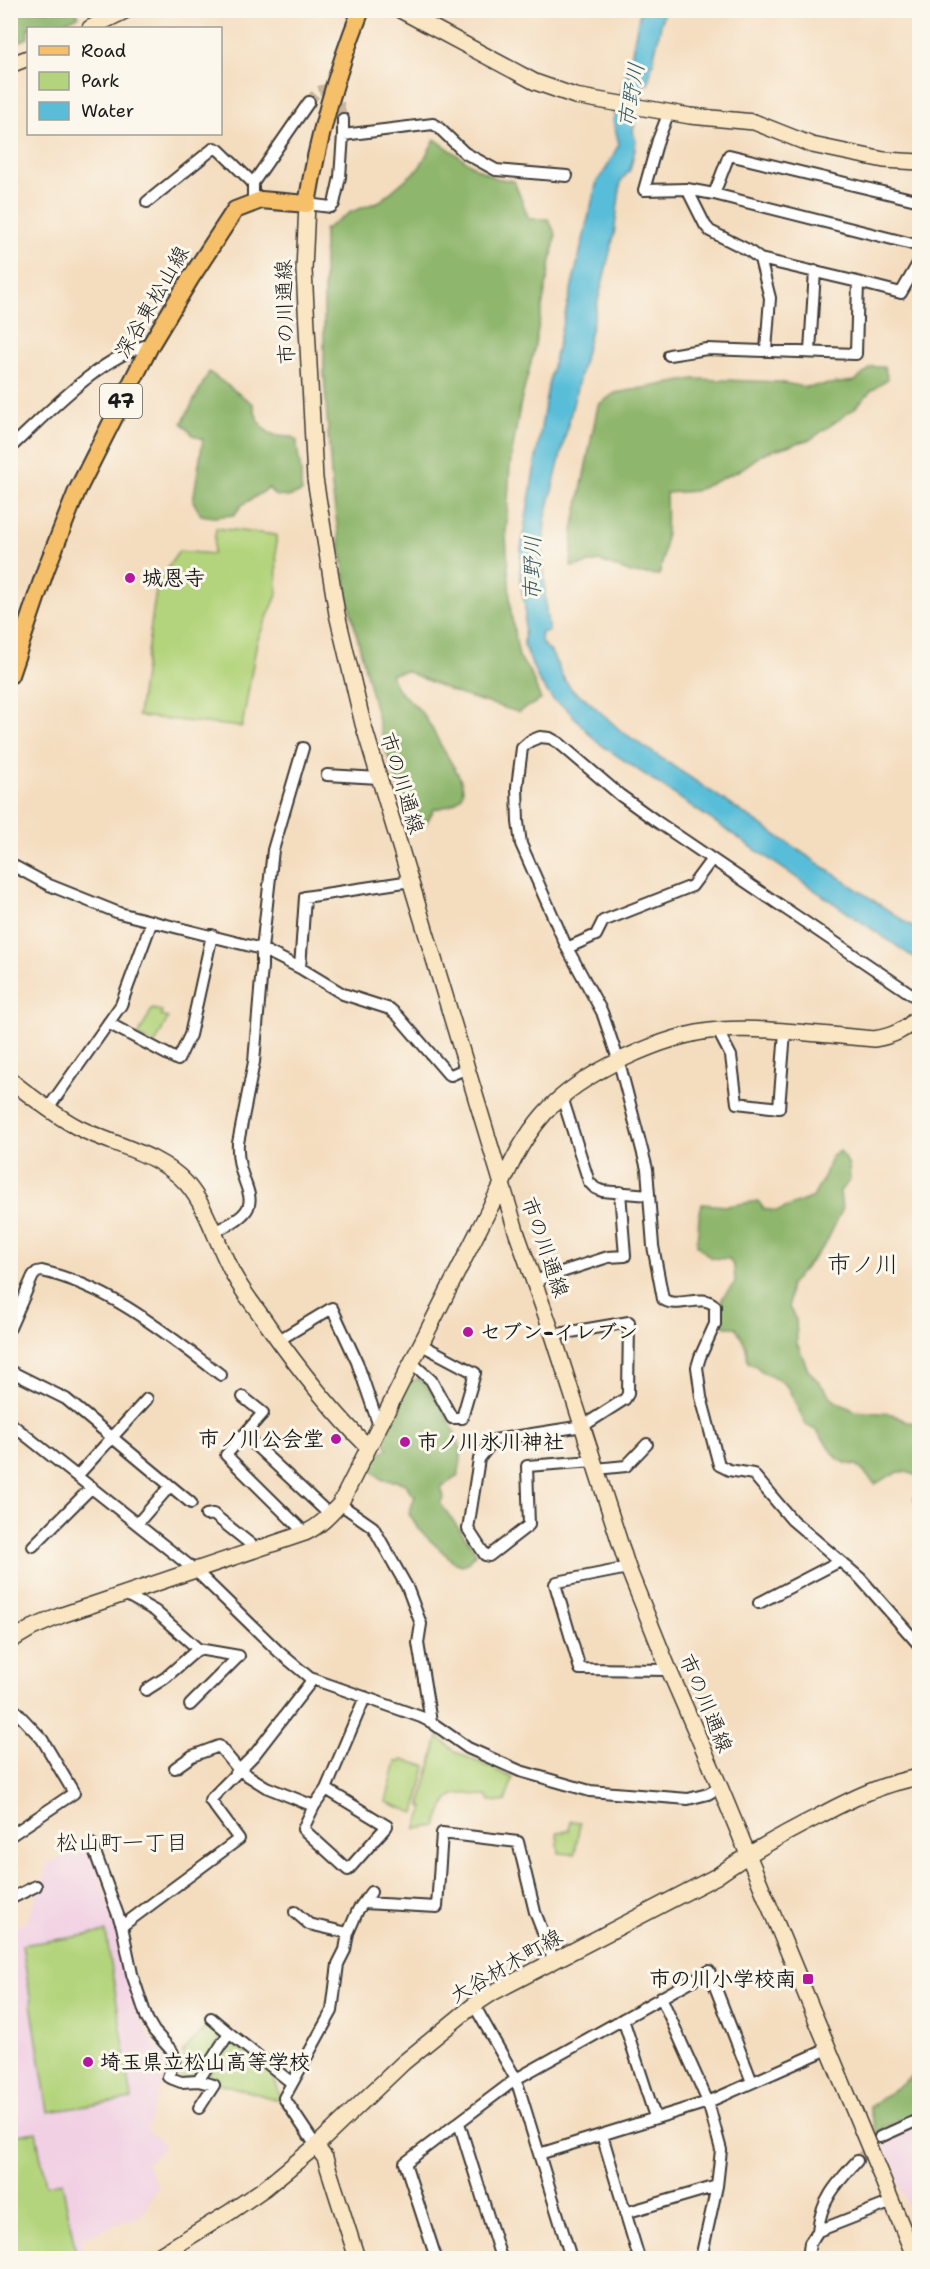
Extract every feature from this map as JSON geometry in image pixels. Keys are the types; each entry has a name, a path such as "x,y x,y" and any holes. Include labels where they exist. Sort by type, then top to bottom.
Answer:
{"main road":[{"path":"253,202 261,200 307,204 321,127 345,50 362,10"},
{"name":"深谷東松山線","path":"10,675 16,638 77,491 151,344 229,218 235,210 253,202"}],"street":[{"path":"92,27 127,10"},
{"path":"400,10 535,82 575,96 664,112 754,122 812,145 884,160 920,162"},
{"path":"10,65 27,58"},
{"path":"253,202 253,183 309,102"},
{"path":"664,112 644,190 687,189 714,194 920,246"},
{"path":"307,204 327,207 334,204 340,177 344,135 343,119"},
{"path":"344,135 433,124 465,153 496,170 567,176"},
{"path":"147,202 214,148 219,150 253,183"},
{"path":"714,194 729,155 920,201"},
{"path":"687,189 710,231 748,250 760,259 901,293 920,260"},
{"name":"市の川通線","path":"307,204 303,270 315,479 337,614 363,724 502,1184 628,1568 915,2259"},
{"path":"760,259 770,298 766,350"},
{"path":"810,351 814,271"},
{"path":"669,355 707,349 856,354 858,282"},
{"path":"10,448 86,380 125,353 151,344"},
{"path":"920,1000 620,795 559,743 550,738 540,737 530,741 522,748 517,787 521,844 567,948 602,1012 619,1062 646,1169 653,1246 663,1299 669,1303 708,1301 715,1306 715,1324 700,1356 697,1374 719,1465 729,1470 753,1474 792,1520 860,1578 920,1646"},
{"path":"213,1232 246,1213 251,1204 237,1156 254,1062 262,949 273,849 303,748"},
{"path":"327,775 379,778"},
{"path":"567,948 596,935 603,921 692,886 712,859"},
{"path":"10,864 49,885 119,913 262,949 300,968 343,994 390,1010 398,1016 448,1074 451,1075 467,1068"},
{"path":"300,968 305,897 411,881"},
{"path":"47,1110 121,1005 152,921"},
{"path":"108,1023 178,1060 190,1035 212,935"},
{"path":"10,1641 47,1621 258,1550 317,1527 335,1509 368,1447 502,1184 517,1149 545,1113 583,1082 619,1062 673,1039 717,1030 748,1029 874,1039 901,1032 920,1015"},
{"path":"717,1030 731,1056 737,1103 779,1108 785,1032"},
{"path":"10,1080 47,1110 77,1127 154,1159 184,1181 197,1197 220,1251 237,1281 318,1393 368,1447"},
{"path":"562,1097 589,1182 602,1191 649,1195"},
{"path":"534,1281 608,1257 625,1256 620,1192"},
{"path":"10,1328 33,1276 42,1271 112,1297 134,1310 221,1375"},
{"path":"279,1340 332,1308 357,1362 379,1426"},
{"path":"553,1335 629,1322 628,1394 625,1399 582,1426 494,1440 479,1460 468,1528 486,1555 489,1556 529,1525 527,1466 626,1466 647,1444"},
{"path":"411,1362 430,1380 452,1418 462,1418 475,1373 420,1344"},
{"path":"10,1371 66,1399 191,1503"},
{"path":"243,1397 263,1413 226,1455 305,1533"},
{"path":"78,1476 147,1399"},
{"path":"10,1423 196,1571 279,1652 313,1679 431,1722 468,1749 520,1771 590,1791 688,1799 720,1788"},
{"path":"244,1435 335,1509 373,1527 407,1587 421,1624 418,1643 431,1722"},
{"path":"137,1524 170,1486"},
{"path":"33,1546 92,1487"},
{"path":"206,1515 213,1514 258,1550"},
{"path":"759,1603 840,1561"},
{"path":"628,1568 555,1584 580,1669 669,1670"},
{"path":"124,1594 143,1602 198,1648 239,1656 190,1705"},
{"path":"146,1690 165,1678 198,1648"},
{"path":"122,1926 239,1839 210,1800 240,1770 313,1679"},
{"path":"326,1790 387,1826 348,1870 303,1829 314,1806 326,1790 365,1697"},
{"path":"10,1705 42,1739 75,1793 14,1834 10,1821"},
{"path":"175,1768 192,1756 219,1746 240,1770 266,1787 314,1806"},
{"name":"大谷材木町線","path":"155,2259 246,2202 316,2145 403,2063 474,2005 494,1992 717,1875 747,1855 867,1792 899,1780 920,1777"},
{"path":"364,1903 437,1907 442,1833 518,1842 535,1912 554,1961"},
{"path":"93,1844 122,1926 132,1974 147,2019 175,2058 168,2077 181,2082 198,2081 213,2085 199,2108"},
{"path":"10,1899 36,1886"},
{"path":"357,2259 325,2158 284,2098 332,2012 338,1964 358,1910 371,1892"},
{"path":"295,1912 309,1924 348,1934"},
{"path":"436,2259 405,2163 516,2079 709,1971 752,2082"},
{"path":"661,1997 708,2102 721,2150 717,2186 701,2259"},
{"path":"474,2005 516,2079 571,2259"},
{"path":"211,2018 292,2083"},
{"path":"623,2019 655,2117"},
{"path":"198,2081 229,2034"},
{"path":"539,2154 708,2102 828,2049"},
{"path":"880,2137 920,2119"},
{"path":"459,2123 501,2259"},
{"path":"602,2135 639,2259"},
{"path":"808,2259 810,2243 818,2231 819,2213 831,2192 857,2161"},
{"path":"625,2213 717,2186"},
{"path":"818,2231 892,2202"}],"shaded area":[{"name":"埼玉県立松山高等学校","path":"77,1850 88,1851 93,1855 117,1930 121,1965 150,2039 164,2052 166,2071 147,2129 165,2146 146,2164 158,2186 143,2214 82,2238 85,2258 11,2258 11,1929 27,1921 49,1862"},
{"path":"919,2125 919,2232 883,2146 903,2131"}],"green space":[{"path":"11,10 76,11 79,16 52,27 27,27 27,38 11,45"},
{"path":"435,139 476,168 495,178 514,181 529,219 548,219 556,234 510,465 506,535 511,613 519,657 531,674 541,700 518,712 458,694 406,671 391,674 396,687 428,721 455,768 462,786 462,794 458,800 434,809 427,822 416,827 409,821 385,748 348,600 332,489 324,373 324,230 351,212 380,201 419,168"},
{"path":"872,367 884,367 888,379 871,391 854,409 811,439 764,453 740,470 695,491 666,493 666,534 659,575 631,573 600,561 571,567 573,530 598,405 615,393 694,379 779,382 805,387 855,381"},
{"path":"209,372 253,404 265,430 276,436 293,437 297,441 302,492 288,497 274,495 269,488 242,505 234,515 213,517 201,515 193,501 203,439 193,435 182,423"},
{"path":"216,528 276,535 277,595 257,641 242,727 138,716 157,583 179,551 213,554"},
{"path":"152,1009 162,1011 161,1016 168,1018 155,1044 138,1036"},
{"path":"840,1151 849,1166 850,1180 840,1191 842,1210 825,1245 790,1285 789,1307 796,1320 797,1343 808,1370 835,1401 855,1411 892,1414 907,1422 919,1423 919,1508 914,1500 918,1487 917,1476 900,1472 875,1484 857,1465 847,1464 837,1458 817,1431 806,1425 788,1388 782,1382 748,1362 746,1347 736,1327 726,1327 721,1323 722,1300 735,1283 734,1267 729,1259 711,1258 697,1245 702,1204 727,1206 758,1201 764,1209 778,1211 813,1197 825,1175 831,1157"},
{"path":"418,1378 437,1401 450,1424 461,1452 458,1476 441,1487 444,1497 440,1503 476,1552 468,1563 462,1565 455,1563 419,1530 409,1514 415,1496 411,1494 406,1484 383,1480 369,1468 373,1458 388,1449 382,1436 408,1383"},
{"path":"438,1737 458,1753 513,1778 505,1802 490,1801 486,1796 458,1794 448,1800 436,1826 416,1829 424,1808 421,1802"},
{"path":"402,1760 426,1766 415,1813 386,1802 396,1761 401,1762"},
{"path":"571,1821 580,1822 575,1854 559,1853 557,1832 569,1831"},
{"path":"106,1932 132,2099 48,2112 22,1945"},
{"path":"208,2025 221,2035 221,2039 194,2078 181,2078 176,2072 184,2058 182,2053"},
{"path":"232,2044 264,2066 274,2079 280,2099 205,2079"},
{"path":"919,2061 919,2118 898,2120 877,2132 870,2107 913,2075"},
{"path":"36,2132 46,2185 62,2182 77,2258 11,2258 11,2136"}],"water":[{"name":"市野川","path":"640,11 664,11 648,84 644,84 633,131 636,141 634,154 630,170 621,181 614,235 545,520 543,552 549,632 542,632 541,642 551,652 565,681 574,692 585,698 621,731 919,931 919,961 597,742 566,708 554,701 539,681 524,645 525,606 520,580 521,549 548,386 597,181 619,144 613,120 631,57"}],"tunnel":[{"path":"309,102 318,91 328,88 336,92 343,119"},
{"path":"857,2161 880,2137"}],"place":[{"name":"城恩寺","path":"130,578"},
{"name":"セブン-イレブン","path":"468,1332"},
{"name":"市ノ川公会堂","path":"336,1439"},
{"name":"市ノ川氷川神社","path":"405,1442"},
{"name":"市の川小学校南","path":"808,1979"},
{"name":"埼玉県立松山高等学校","path":"88,2062"}],"district":[{"name":"市ノ川","path":"863,1264"},
{"name":"松山町一丁目","path":"122,1842"}]}
